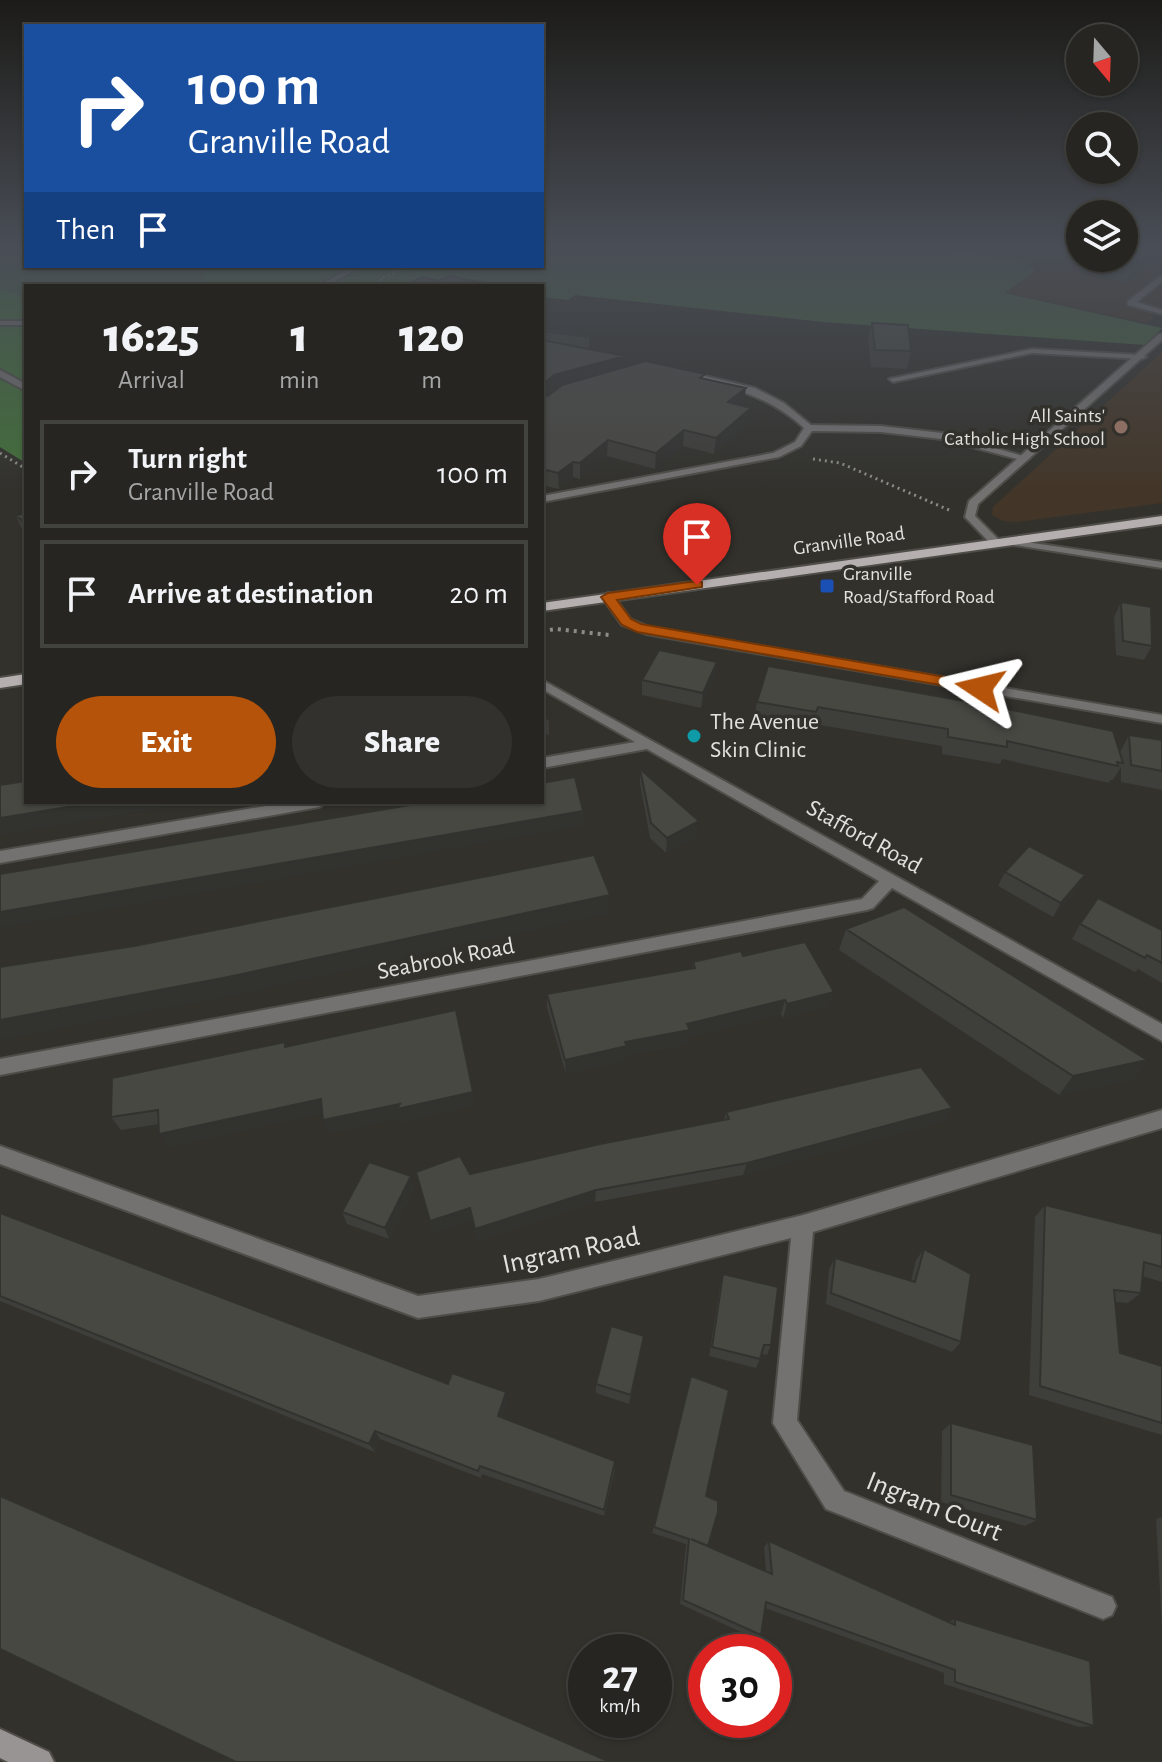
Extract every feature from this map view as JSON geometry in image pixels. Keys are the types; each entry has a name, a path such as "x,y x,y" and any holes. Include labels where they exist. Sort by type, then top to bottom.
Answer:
{"main road":[{"name":"Granville Road","path":"544,607 1162,520"},
{"path":"0,683 24,679"},
{"path":"0,1743 39,1762"}],"street":[{"path":"1161,338 973,503 970,517 1001,542 1162,565"},
{"path":"893,379 1032,351 1142,357"},
{"path":"667,371 749,388 773,397 809,428 881,429 942,436 1025,458"},
{"path":"0,373 24,387"},
{"path":"544,499 776,455 798,444 809,428"},
{"path":"608,597 626,622 646,630 1162,719"},
{"name":"Stafford Road","path":"544,685 1162,1033"},
{"path":"544,763 646,745"},
{"path":"0,857 307,804"},
{"name":"Seabrook Road","path":"0,1067 867,904 891,879"},
{"name":"Ingram Road","path":"0,1155 418,1307 539,1290 803,1225 1162,1119"},
{"name":"Ingram Court","path":"803,1225 785,1423 835,1500 1103,1606"}],"path":[{"path":"0,453 24,468"},
{"path":"776,455 840,463 923,501 970,517"},
{"path":"544,631 556,629 602,636 646,630"}],"shaded area":[{"name":"All Saints' Catholic High School","path":"1162,352 1162,503 1017,522 1003,521 992,515 993,507"}],"green space":[{"path":"0,329 24,329 24,462 0,447"},
{"path":"0,329 24,329 24,462 0,447"},
{"path":"924,329 1161,329 1145,345"}],"building":[{"path":"544,329 548,329 589,337 544,331"},
{"path":"873,329 908,329 911,351 875,350"},
{"path":"544,340 625,356 554,375 544,383"},
{"path":"646,361 705,374 700,378 746,388 728,402 751,408 716,438 684,430 656,453 608,440 580,463 573,462 558,473 544,470 544,395 548,396 562,385"},
{"path":"1121,602 1151,607 1152,646 1123,641"},
{"path":"659,650 717,662 703,693 642,680"},
{"path":"768,666 1113,731 1123,763 1117,762 1118,766 1007,741 1007,747 948,737 948,729 818,707 816,712 757,702"},
{"path":"1129,735 1162,740 1162,771 1131,765"},
{"path":"640,769 699,821 667,838 651,823"},
{"path":"575,777 583,811 0,912 0,874 416,804 544,804 544,783"},
{"path":"24,781 24,804 86,804 0,818 0,785"},
{"path":"1029,846 1085,875 1061,903 1005,872"},
{"path":"594,855 610,895 223,978 0,1020 0,967 134,946"},
{"path":"1098,898 1162,930 1162,963 1147,955 1145,958 1080,924"},
{"path":"904,907 1147,1060 1073,1076 846,929"},
{"path":"805,942 834,992 787,1004 785,1000 687,1024 690,1030 625,1042 627,1046 565,1060 547,994 695,968 693,962 741,951 743,956"},
{"path":"456,1010 473,1092 397,1109 400,1104 323,1120 321,1099 159,1134 158,1110 111,1117 112,1078 285,1042 285,1047"},
{"path":"921,1067 952,1108 747,1163 596,1190 475,1229 470,1208 430,1221 416,1172 460,1156 470,1174 729,1119 726,1112"},
{"path":"369,1162 411,1176 385,1228 342,1212"},
{"path":"1045,1205 1162,1234 1162,1267 1144,1262 1141,1293 1114,1290 1120,1353 1162,1366 1162,1423 1040,1386"},
{"path":"0,1213 448,1384 452,1373 506,1392 498,1416 615,1461 604,1510 480,1466 478,1471 375,1431 369,1444 0,1296"},
{"path":"924,1249 971,1274 961,1342 831,1293 835,1258 915,1282"},
{"path":"723,1274 778,1287 771,1345 764,1345 760,1359 712,1347"},
{"path":"611,1326 644,1336 631,1395 596,1384"},
{"path":"691,1376 729,1390 706,1496 718,1501 718,1512 708,1546 691,1539 772,1574 769,1541 955,1625 955,1619 1090,1661 1094,1726 955,1682 955,1670 766,1602 759,1634 683,1600 689,1539 654,1527"},
{"path":"951,1423 1033,1445 1037,1520 951,1495"},
{"path":"0,1496 610,1762 236,1762 0,1649"}],"place":[{"name":"All Saints' Catholic High School","path":"1121,427"},
{"name":"Granville Road/Stafford Road","path":"827,586"},
{"name":"The Avenue Skin Clinic","path":"694,736"}],"route":[{"path":"697,585 608,597 626,622 637,628 980,688"}]}
